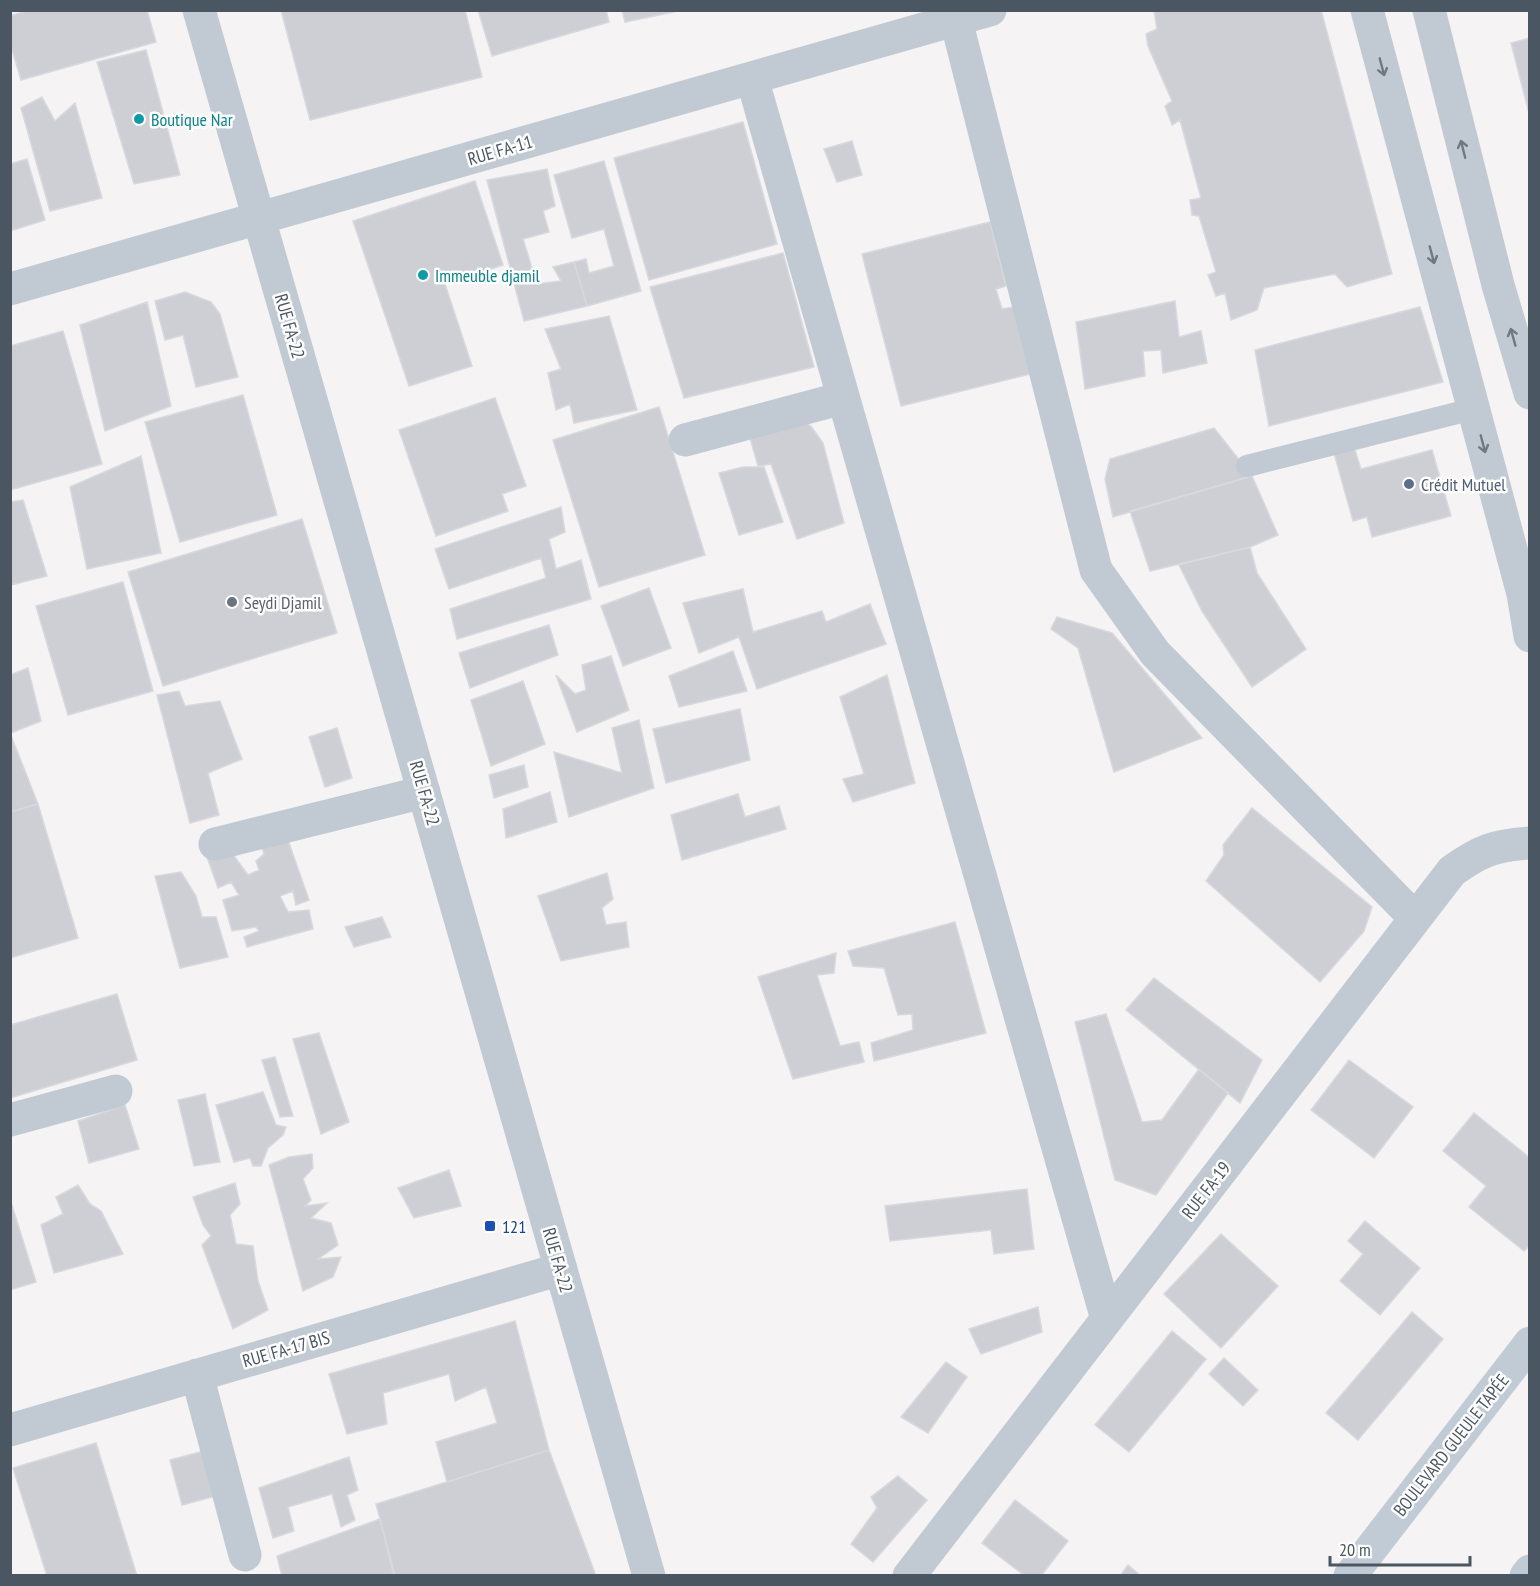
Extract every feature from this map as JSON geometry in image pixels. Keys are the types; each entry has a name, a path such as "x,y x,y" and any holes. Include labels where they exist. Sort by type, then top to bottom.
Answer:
{"street":[{"name":"RUE FA-22","path":"199,10 649,1575"},
{"name":"RUE FA-11","path":"10,289 990,10"},
{"path":"1366,10 1523,594 1530,636"},
{"path":"1428,10 1498,285 1530,393"},
{"path":"956,20 1096,570 1155,653 1415,918"},
{"path":"752,78 1107,1319"},
{"path":"685,440 843,398"},
{"path":"215,844 424,792"},
{"name":"RUE FA-19","path":"909,1575 1452,871 1469,858 1501,844 1530,843"},
{"path":"10,1120 116,1091"},
{"name":"RUE FA-17 BIS","path":"10,1430 561,1269"},
{"name":"BOULEVARD GUEULE TAPÉE","path":"1350,1575 1530,1343"},
{"path":"197,1375 245,1555"},
{"path":"1526,1575 1530,1571"}],"lane":[{"path":"1247,466 1473,409"}],"building":[{"path":"29,10 147,10 156,42 21,80 10,43 10,16"},
{"path":"281,10 465,10 482,77 310,120"},
{"path":"478,10 606,10 609,22 492,56"},
{"path":"622,10 683,10 625,22"},
{"path":"1154,10 1321,10 1392,274 1347,287 1335,274 1264,288 1257,310 1231,320 1225,293 1216,296 1208,275 1216,272 1199,216 1192,215 1190,200 1201,198 1180,120 1172,125 1165,106 1172,101 1148,46 1146,34 1157,29"},
{"path":"1530,38 1530,117 1511,43"},
{"name":"Boutique Nar","path":"146,50 180,175 134,184 97,62"},
{"path":"42,97 55,121 75,103 102,198 50,211 21,108"},
{"path":"743,122 777,244 649,280 614,158"},
{"path":"852,141 862,175 837,182 824,149"},
{"path":"27,159 45,220 10,231 10,164"},
{"path":"604,161 641,291 587,306 574,262 586,259 589,273 614,266 604,229 572,238 554,175"},
{"path":"547,169 555,206 543,211 549,232 523,239 537,284 561,281 553,267 574,262 587,306 524,321 487,180"},
{"name":"Immeuble djamil","path":"475,181 503,265 445,284 472,366 409,386 353,221"},
{"path":"990,222 1006,286 996,289 1002,309 1013,307 1030,374 901,406 862,254"},
{"path":"783,253 814,367 684,398 650,287"},
{"path":"185,292 211,302 220,314 238,377 196,387 183,335 165,340 155,301"},
{"path":"1175,301 1179,337 1201,331 1207,363 1163,373 1161,350 1143,351 1145,376 1085,389 1076,322"},
{"path":"147,302 171,406 105,431 80,325"},
{"path":"1420,307 1443,382 1269,426 1255,350"},
{"path":"609,316 637,410 574,423 570,404 556,410 548,373 561,369 545,329"},
{"path":"63,331 102,464 10,490 10,346"},
{"path":"243,395 277,515 180,542 145,422"},
{"path":"495,398 526,486 502,494 508,511 436,536 399,430"},
{"path":"659,407 705,555 599,587 553,440"},
{"path":"801,421 811,426 823,443 844,523 797,539 771,464 758,466 748,431"},
{"path":"1214,428 1252,476 1113,517 1105,479 1110,459"},
{"path":"1354,447 1361,469 1432,450 1451,516 1372,537 1367,517 1353,521 1334,453"},
{"path":"141,456 161,553 87,569 70,487"},
{"path":"743,467 764,467 783,522 739,535 719,473"},
{"path":"1252,476 1278,535 1250,547 1150,571 1130,511"},
{"path":"23,500 47,576 11,585 10,502"},
{"path":"561,507 565,532 549,539 556,569 581,560 591,599 457,639 450,609 546,578 541,558 449,589 435,549"},
{"name":"Seydi Djamil","path":"302,519 337,633 163,686 128,572"},
{"path":"1250,547 1257,573 1306,649 1252,687 1202,611 1179,565"},
{"path":"123,582 153,691 68,715 36,606"},
{"path":"649,588 671,648 623,666 601,606"},
{"path":"743,589 753,632 822,611 826,622 870,604 886,644 757,689 739,637 699,653 683,603"},
{"path":"1057,617 1112,633 1202,738 1114,772 1078,648 1051,629"},
{"path":"549,625 558,655 470,688 459,653"},
{"path":"733,651 747,691 679,707 669,676"},
{"path":"611,656 629,710 577,732 556,675 575,694 586,690 582,665"},
{"path":"28,668 41,721 11,733 10,675"},
{"path":"887,675 915,783 853,802 843,779 864,774 840,697"},
{"path":"523,681 545,744 491,766 471,700"},
{"path":"179,691 185,706 220,701 242,759 208,773 219,815 190,823 157,695"},
{"path":"740,709 750,760 666,783 653,729"},
{"path":"639,720 654,788 569,817 554,752 622,773 612,728"},
{"path":"337,728 352,778 325,787 309,737"},
{"path":"10,733 38,804 10,812"},
{"path":"524,765 528,787 494,798 489,775"},
{"path":"550,792 557,822 506,838 503,809"},
{"path":"738,794 745,817 779,806 786,829 682,860 671,815"},
{"path":"38,804 78,938 10,958 10,812"},
{"path":"1252,808 1372,907 1364,931 1320,982 1206,881 1224,855 1223,845"},
{"path":"288,840 309,900 296,905 293,891 280,896 288,912 309,910 313,929 247,947 244,937 259,931 256,927 232,931 223,900 239,895 231,882 218,888 207,857 232,853 248,875 259,870 256,861 264,854 261,844"},
{"path":"181,872 196,896 202,917 216,917 228,957 180,968 155,876"},
{"path":"607,873 613,899 602,908 606,925 626,922 629,947 561,961 538,896"},
{"path":"382,917 391,937 354,947 345,927"},
{"path":"955,922 986,1033 874,1061 871,1043 913,1030 912,1014 898,1015 884,968 853,966 848,951"},
{"path":"836,953 834,973 817,975 840,1046 859,1042 864,1062 793,1079 758,977"},
{"path":"1154,978 1262,1060 1240,1103 1126,1010"},
{"path":"117,994 137,1060 10,1098 10,1025"},
{"path":"1106,1014 1142,1122 1162,1120 1199,1069 1228,1093 1156,1195 1115,1180 1075,1022"},
{"path":"319,1033 349,1122 321,1134 293,1039"},
{"path":"275,1057 293,1116 280,1117 262,1060"},
{"path":"1349,1060 1413,1107 1374,1158 1311,1110"},
{"path":"263,1092 276,1125 286,1127 283,1135 268,1148 261,1166 253,1166 250,1158 234,1162 216,1105"},
{"path":"205,1094 220,1162 194,1166 178,1100"},
{"path":"125,1105 139,1149 89,1163 78,1121"},
{"path":"1474,1113 1530,1158 1530,1245 1524,1251 1469,1207 1486,1186 1443,1151"},
{"path":"312,1154 313,1168 303,1179 311,1200 305,1206 327,1203 311,1218 331,1223 338,1245 318,1259 341,1257 333,1277 303,1291 269,1165 289,1157"},
{"path":"449,1170 461,1206 414,1218 398,1188"},
{"path":"235,1183 240,1204 230,1215 236,1244 253,1246 258,1281 268,1310 233,1329 202,1245 211,1236 203,1225 193,1197"},
{"path":"78,1185 90,1204 101,1211 123,1254 54,1273 41,1225 63,1214 56,1197"},
{"path":"1027,1189 1034,1249 994,1254 991,1230 890,1241 885,1206"},
{"path":"10,1199 36,1282 10,1290"},
{"path":"1365,1221 1420,1268 1380,1315 1340,1281 1363,1254 1348,1241"},
{"path":"1221,1234 1278,1286 1221,1348 1164,1294"},
{"path":"1038,1307 1042,1332 981,1354 969,1329"},
{"path":"1412,1312 1443,1339 1358,1440 1326,1413"},
{"path":"515,1321 549,1450 447,1482 436,1442 497,1423 486,1387 455,1401 449,1374 383,1393 387,1424 347,1434 329,1374"},
{"path":"1172,1331 1206,1359 1129,1452 1095,1425"},
{"path":"1224,1358 1258,1390 1243,1406 1209,1374"},
{"path":"946,1362 967,1377 928,1433 901,1417"},
{"path":"96,1443 137,1576 47,1576 13,1468"},
{"path":"549,1450 596,1576 395,1576 376,1504"},
{"path":"204,1451 216,1496 182,1505 170,1460"},
{"path":"349,1457 358,1490 347,1495 355,1520 341,1527 332,1494 288,1507 294,1531 273,1538 259,1488"},
{"path":"898,1476 927,1500 873,1562 851,1544 877,1508 871,1497"},
{"path":"1015,1500 1068,1541 1041,1576 1025,1576 982,1543"},
{"path":"380,1519 394,1576 282,1576 277,1556"},
{"path":"1128,1565 1141,1576 1120,1576"}],"place":[{"name":"Boutique Nar","path":"139,119"},
{"name":"Immeuble djamil","path":"423,275"},
{"name":"Crédit Mutuel","path":"1409,484"},
{"name":"Seydi Djamil","path":"232,602"},
{"name":"121","path":"490,1226"}]}
